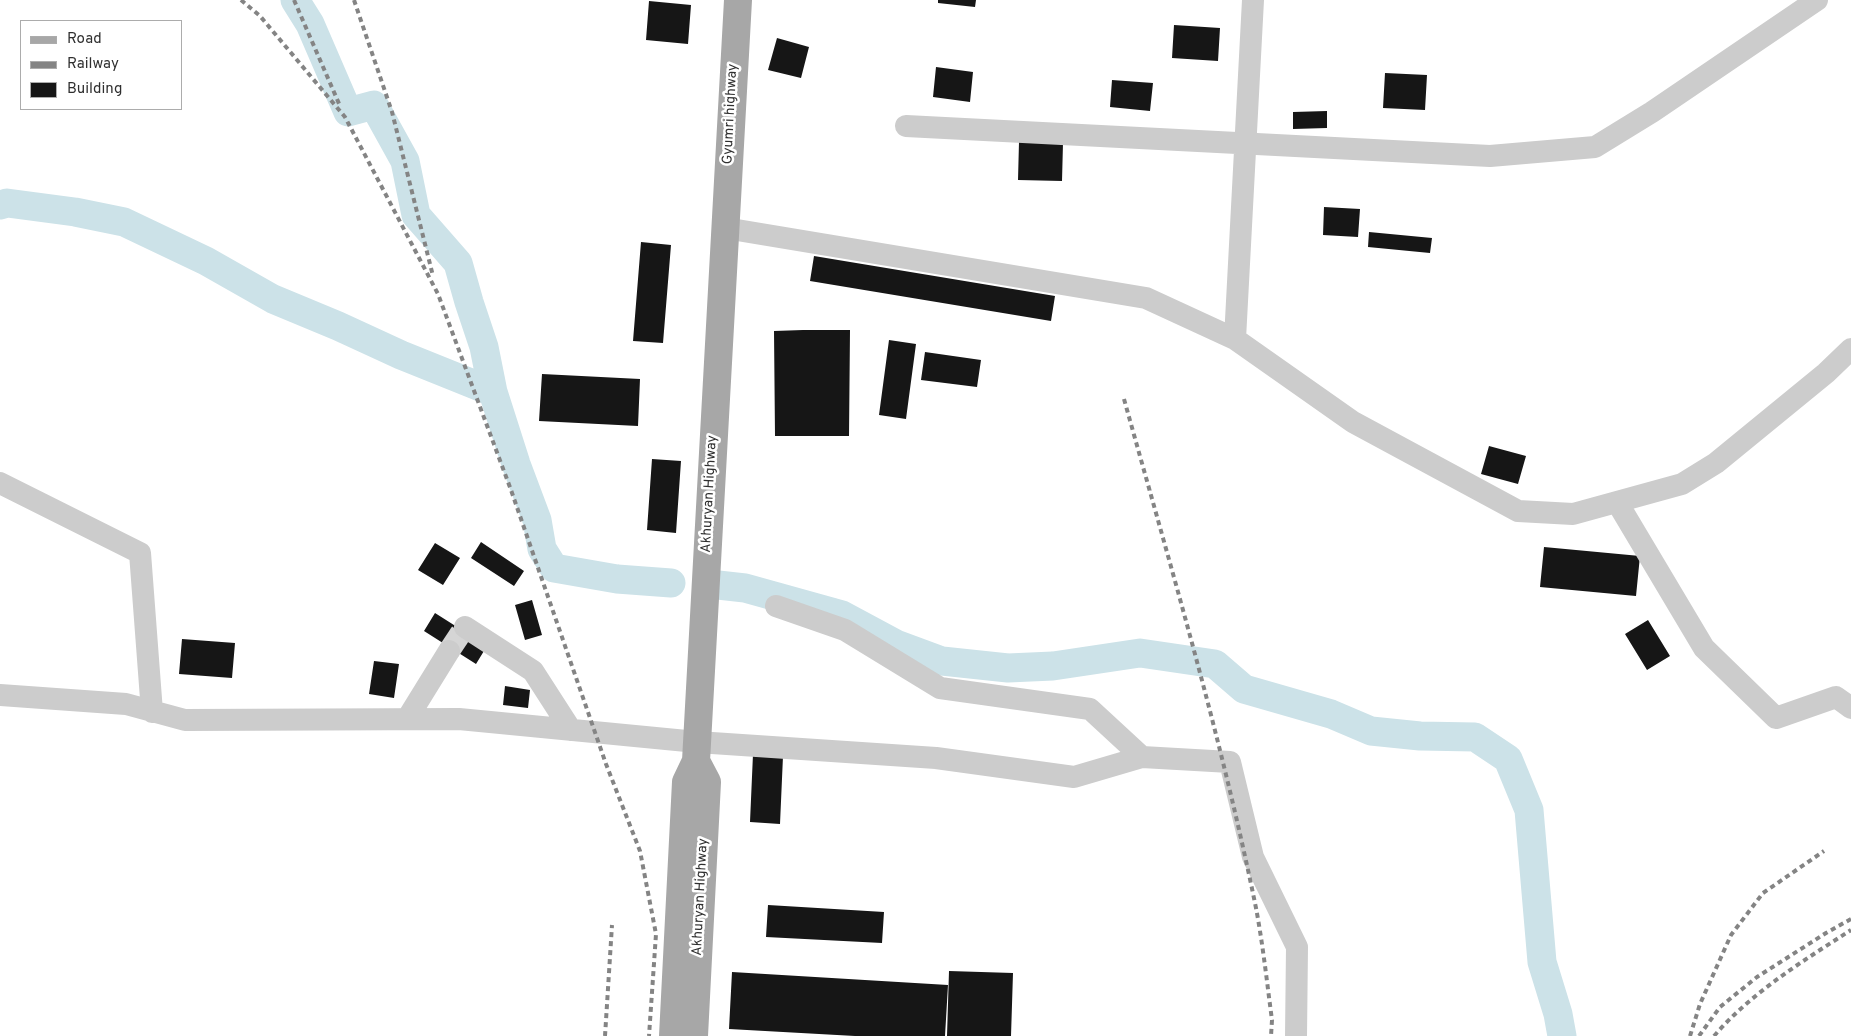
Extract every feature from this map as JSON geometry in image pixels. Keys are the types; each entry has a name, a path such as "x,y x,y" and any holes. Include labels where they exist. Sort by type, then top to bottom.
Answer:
{"main road":[{"name":"Gyumri highway","path":"725,228 738,0"},
{"name":"Akhuryan Highway","path":"673,1036 686,782 696,752 725,228"},
{"name":"Akhuryan Highway","path":"694,1036 707,782 696,752"}],"street":[{"path":"1235,339 1253,0"},
{"path":"906,126 1490,156 1595,146 1652,112 1816,0"},
{"path":"725,228 1146,298 1235,339 1353,422 1518,511 1573,514 1682,484 1716,463 1826,373 1851,349"},
{"path":"0,482 140,553 152,712"},
{"path":"1617,502 1704,648 1776,718 1846,698"},
{"path":"776,606 845,630 940,688 1090,709 1142,757"},
{"path":"465,627 533,671 571,730"},
{"path":"407,719 449,651"},
{"path":"0,695 126,704 185,720 459,719 571,730 696,752 936,758 1074,777 1142,757 1230,762 1253,857 1297,947 1296,1036"}],"building":[{"path":"938,0 976,0 975,7 938,3"},
{"path":"649,1 691,5 688,44 646,40"},
{"path":"1174,25 1220,28 1218,61 1172,58"},
{"path":"777,38 809,47 801,78 768,70"},
{"path":"936,67 973,72 970,102 933,97"},
{"path":"1385,73 1427,75 1425,110 1383,108"},
{"path":"1112,80 1153,83 1150,111 1110,107"},
{"path":"1327,111 1327,128 1293,129 1293,112"},
{"path":"1019,142 1063,143 1062,181 1018,180"},
{"path":"1324,207 1360,209 1358,237 1323,235"},
{"path":"1369,232 1432,238 1430,253 1368,247"},
{"path":"641,242 671,245 663,343 633,341"},
{"path":"814,256 1055,296 1051,321 810,281"},
{"path":"850,330 849,436 775,436 774,331"},
{"path":"889,340 916,344 906,419 879,415"},
{"path":"925,352 981,360 977,387 921,380"},
{"path":"542,374 640,379 638,426 539,421"},
{"path":"1489,446 1526,456 1518,484 1481,474"},
{"path":"652,459 681,461 676,533 647,530"},
{"path":"481,542 524,571 514,586 471,558"},
{"path":"435,543 460,558 443,585 418,570"},
{"path":"1544,547 1640,556 1636,596 1540,587"},
{"path":"532,600 542,635 525,640 515,605"},
{"path":"435,613 487,646 476,664 424,631"},
{"path":"1648,620 1670,656 1647,670 1625,634"},
{"path":"182,639 235,643 232,678 179,674"},
{"path":"374,661 399,664 394,698 369,694"},
{"path":"505,686 530,690 528,708 503,705"},
{"path":"753,754 783,756 780,824 750,822"},
{"path":"768,905 884,912 882,943 766,937"},
{"path":"949,971 1013,973 1011,1036 947,1036"},
{"path":"732,972 948,985 945,1036 855,1036 729,1029"}],"waterway":[{"path":"295,0 310,24 348,112 374,105 405,161 416,215 458,263 484,347 493,392 516,464 537,520 542,549 554,568 617,579 671,583"},
{"path":"0,205 7,203 75,212 124,222 206,261 273,299 401,355 493,392"},
{"path":"718,585 745,588 842,615 896,644 942,661 1008,668 1053,666 1140,653 1215,664 1244,689 1331,714 1371,731 1420,736 1475,737 1508,759 1529,810 1542,962 1558,1014 1562,1036"}],"tunnel":[{"path":"449,651 465,627"}],"railway":[{"path":"241,0 260,16 345,117 438,294 511,490 606,764 640,851 656,934 649,1036"},
{"path":"294,0 340,106"},
{"path":"354,0 392,112 433,276"},
{"path":"1124,399 1211,716 1242,844 1261,936 1272,1020 1271,1036"},
{"path":"1690,1036 1700,1004 1731,935 1763,893 1824,851"},
{"path":"1699,1036 1720,1007 1757,977 1851,919"},
{"path":"605,1036 612,925"},
{"path":"1714,1036 1761,991 1851,930"}]}
